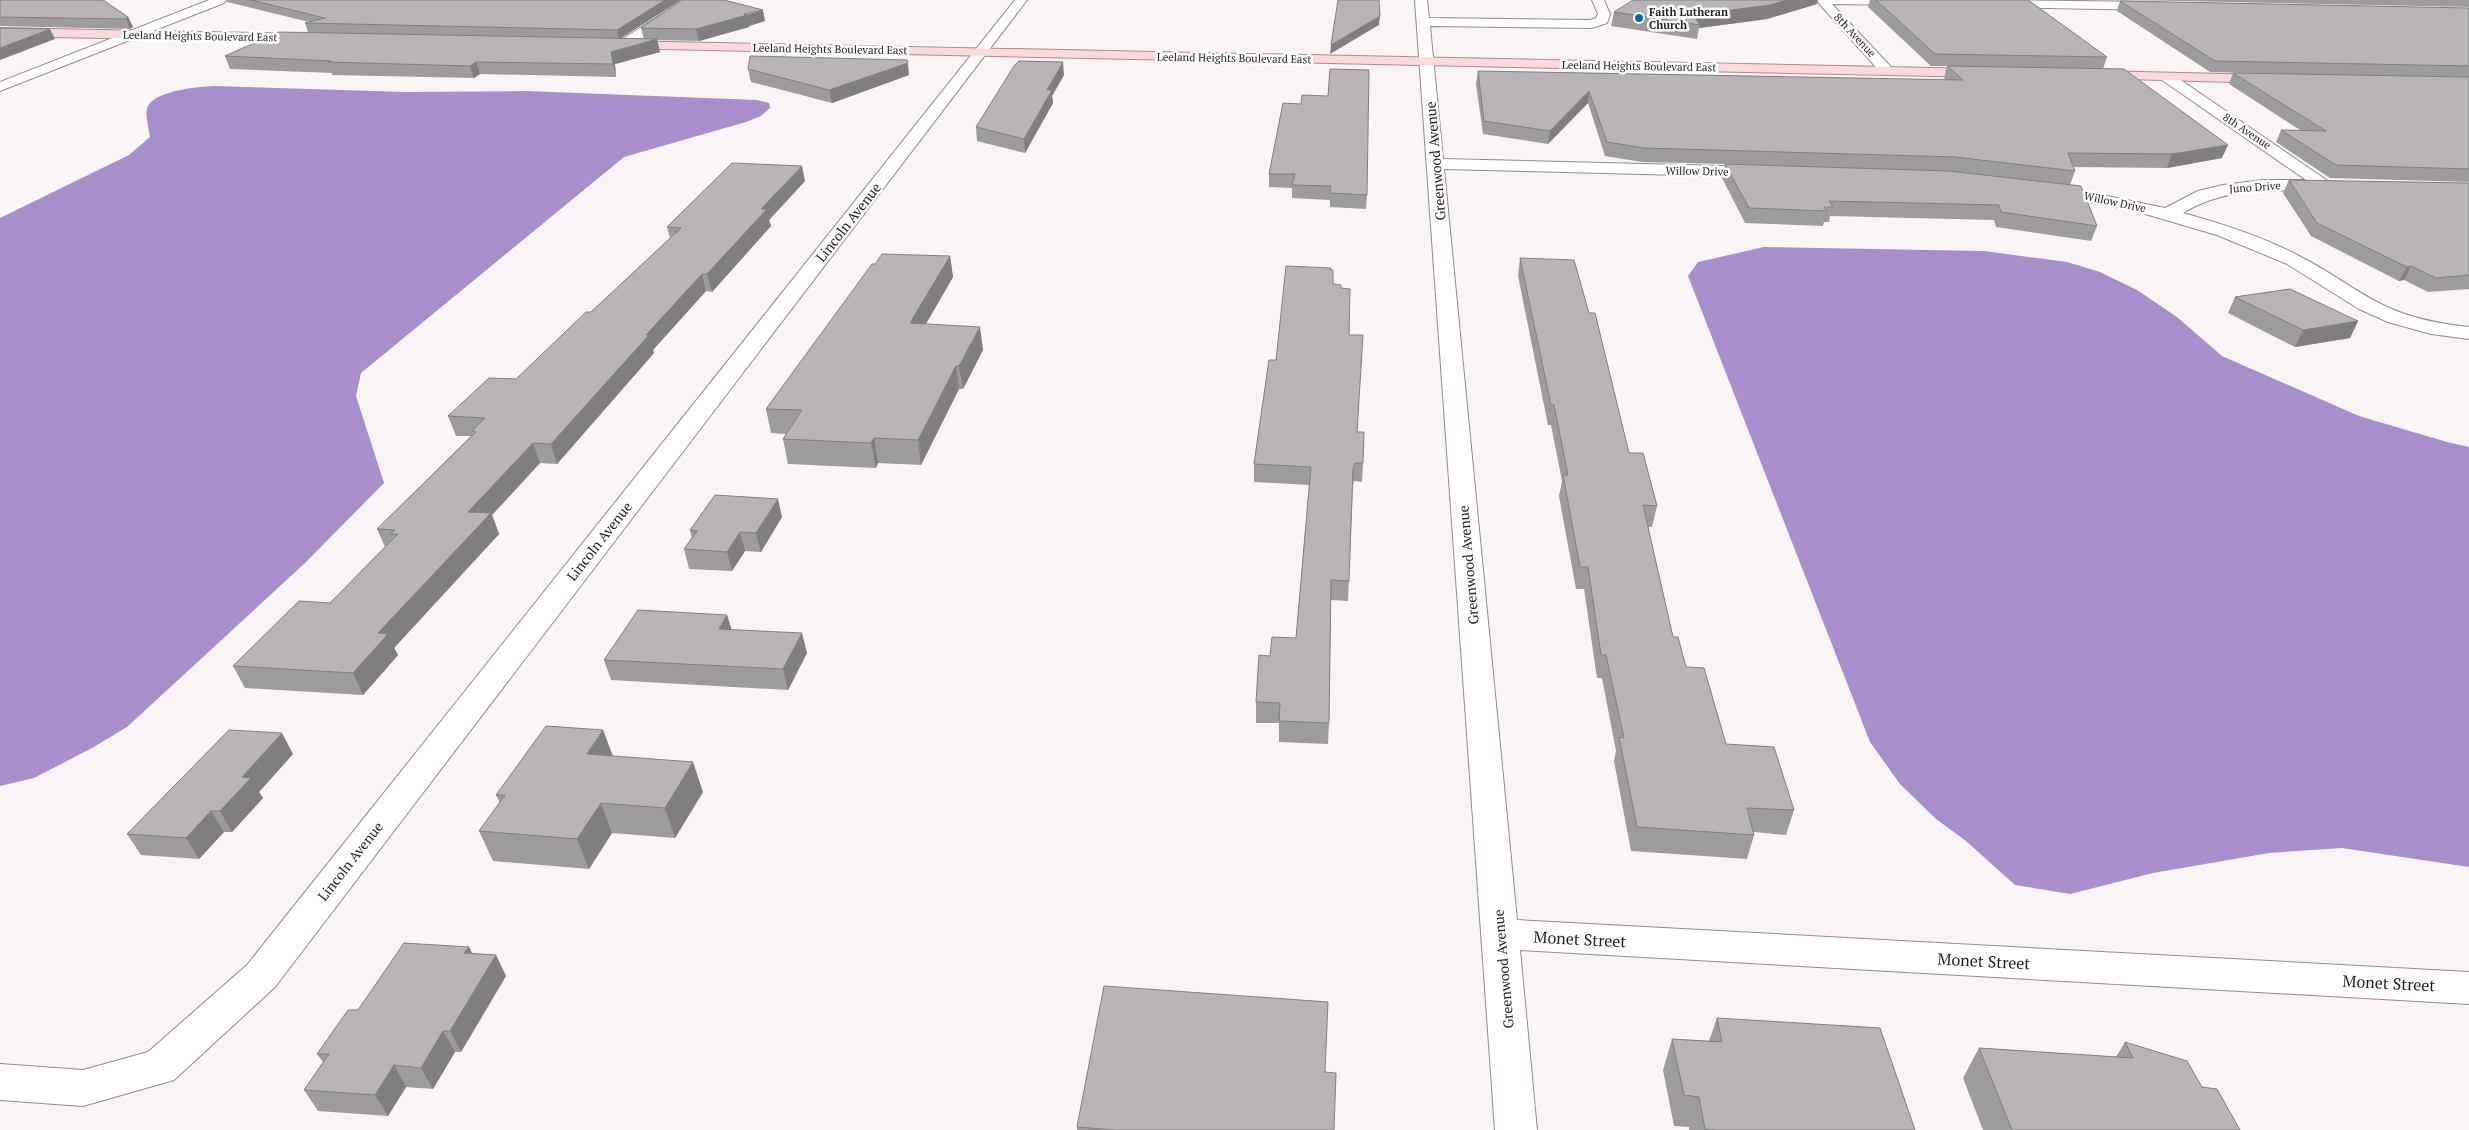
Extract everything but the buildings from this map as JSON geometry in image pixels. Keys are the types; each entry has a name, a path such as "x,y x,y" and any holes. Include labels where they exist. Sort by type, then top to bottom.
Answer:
{"main road":[{"name":"Leeland Heights Boulevard East","path":"0,32 315,39"},
{"name":"Leeland Heights Boulevard East","path":"603,44 1993,73"},
{"path":"2080,75 2284,79"}],"street":[{"path":"0,87 220,0"},
{"path":"623,45 692,0"},
{"name":"Lincoln Avenue","path":"0,1082 83,1088 160,1067 261,976 1021,0"},
{"path":"1422,11 1592,24 1602,20 1604,14 1598,0"},
{"name":"8th Avenue","path":"1822,0 1887,71"},
{"path":"1828,0 1916,2"},
{"path":"1984,3 2171,6"},
{"name":"Greenwood Avenue","path":"1422,11 1516,1130"},
{"name":"8th Avenue","path":"2167,77 2326,186"},
{"name":"Willow Drive","path":"1436,164 1777,172"},
{"name":"Juno Drive","path":"2168,214 2192,198 2228,188 2255,185 2345,186"},
{"name":"Willow Drive","path":"2033,186 2126,203 2168,214 2280,254 2311,269 2393,318 2437,331 2469,333"},
{"name":"Monet Street","path":"1500,934 2469,988"}],"shaded area":[{"path":"214,86 406,92 526,91 757,100 769,103 770,108 761,116 746,122 624,157 361,373 356,396 384,483 305,563 127,727 92,748 34,778 0,786 0,218 129,155 150,137 146,113 148,106 160,96 178,90"},
{"path":"1764,247 1984,251 2067,262 2100,272 2137,290 2177,317 2222,356 2359,416 2469,447 2469,867 2342,848 2269,853 2153,873 2070,894 2015,885 1966,841 1936,819 1900,784 1870,742 1688,276 1698,262"}],"place":[{"name":"Faith Lutheran Church","path":"1639,18"}]}
